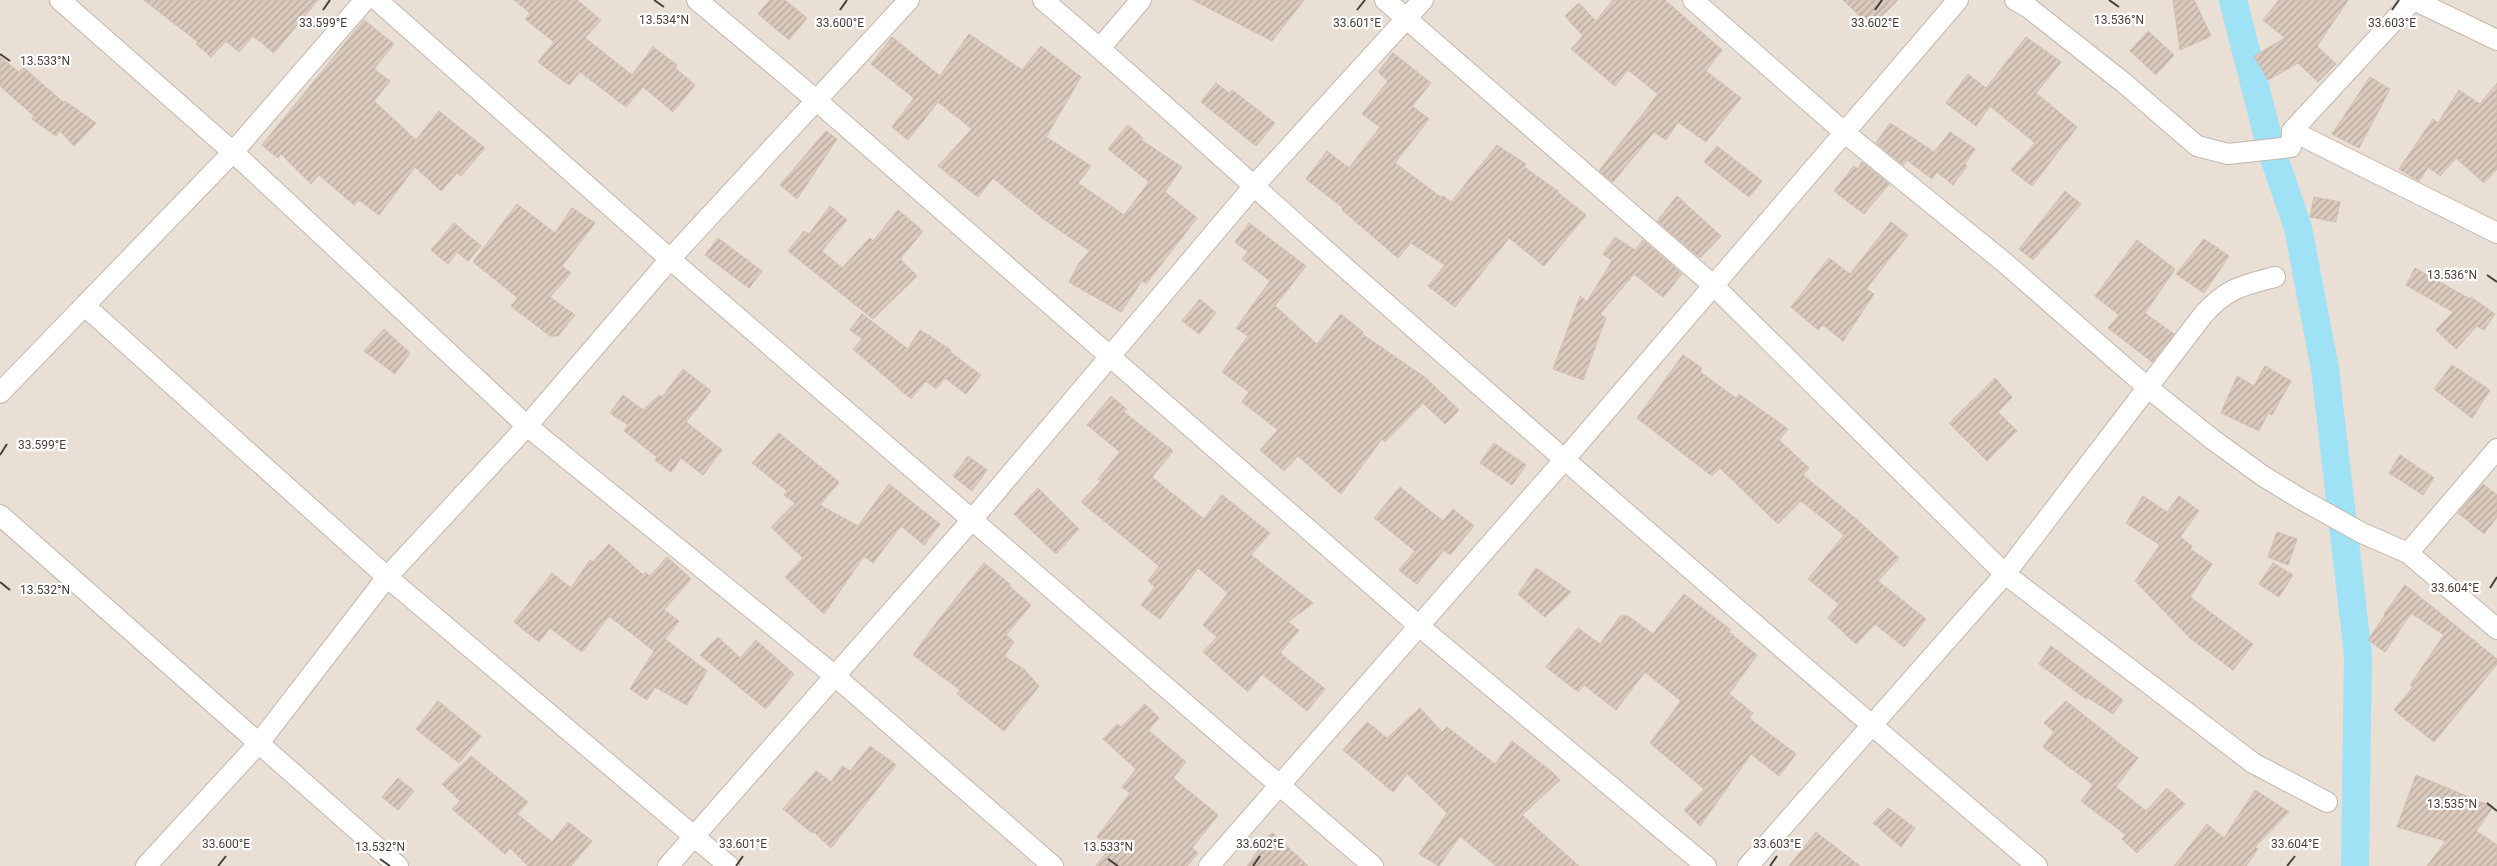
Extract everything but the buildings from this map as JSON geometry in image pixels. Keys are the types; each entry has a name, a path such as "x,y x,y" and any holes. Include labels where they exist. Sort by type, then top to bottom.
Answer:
{"street":[{"path":"60,0 233,152 527,426 834,676 1053,866"},
{"path":"0,393 233,152 365,0"},
{"path":"376,0 971,521 1373,866"},
{"path":"697,0 816,100 1263,492 1419,626 1706,866"},
{"path":"146,866 259,743 387,577 527,426 670,259 909,0"},
{"path":"1043,0 1100,48 1253,187 1564,460 2036,866"},
{"path":"1100,48 1140,0"},
{"path":"1385,0 1714,286 2005,574 2252,763 2327,802"},
{"path":"668,866 971,521 1253,187 1423,0"},
{"path":"1693,0 1845,133 2005,263 2147,387 2212,439 2262,476 2299,498 2362,533 2408,553 2497,628"},
{"path":"1209,866 1564,460 1958,0"},
{"path":"2015,0 2030,8 2197,146 2228,154 2292,147 2292,131 2413,0 2497,40"},
{"path":"2292,131 2497,233"},
{"path":"1748,866 2005,574 2181,341 2218,298 2237,287 2275,278"},
{"path":"85,306 387,577 729,866"},
{"path":"2408,553 2497,449"},
{"path":"0,515 398,866"}],"shaded area":[{"path":"0,0 2497,0 2497,866 0,866"}],"waterway":[{"path":"2233,0 2271,149 2298,228 2325,369 2358,655 2355,866"}]}
